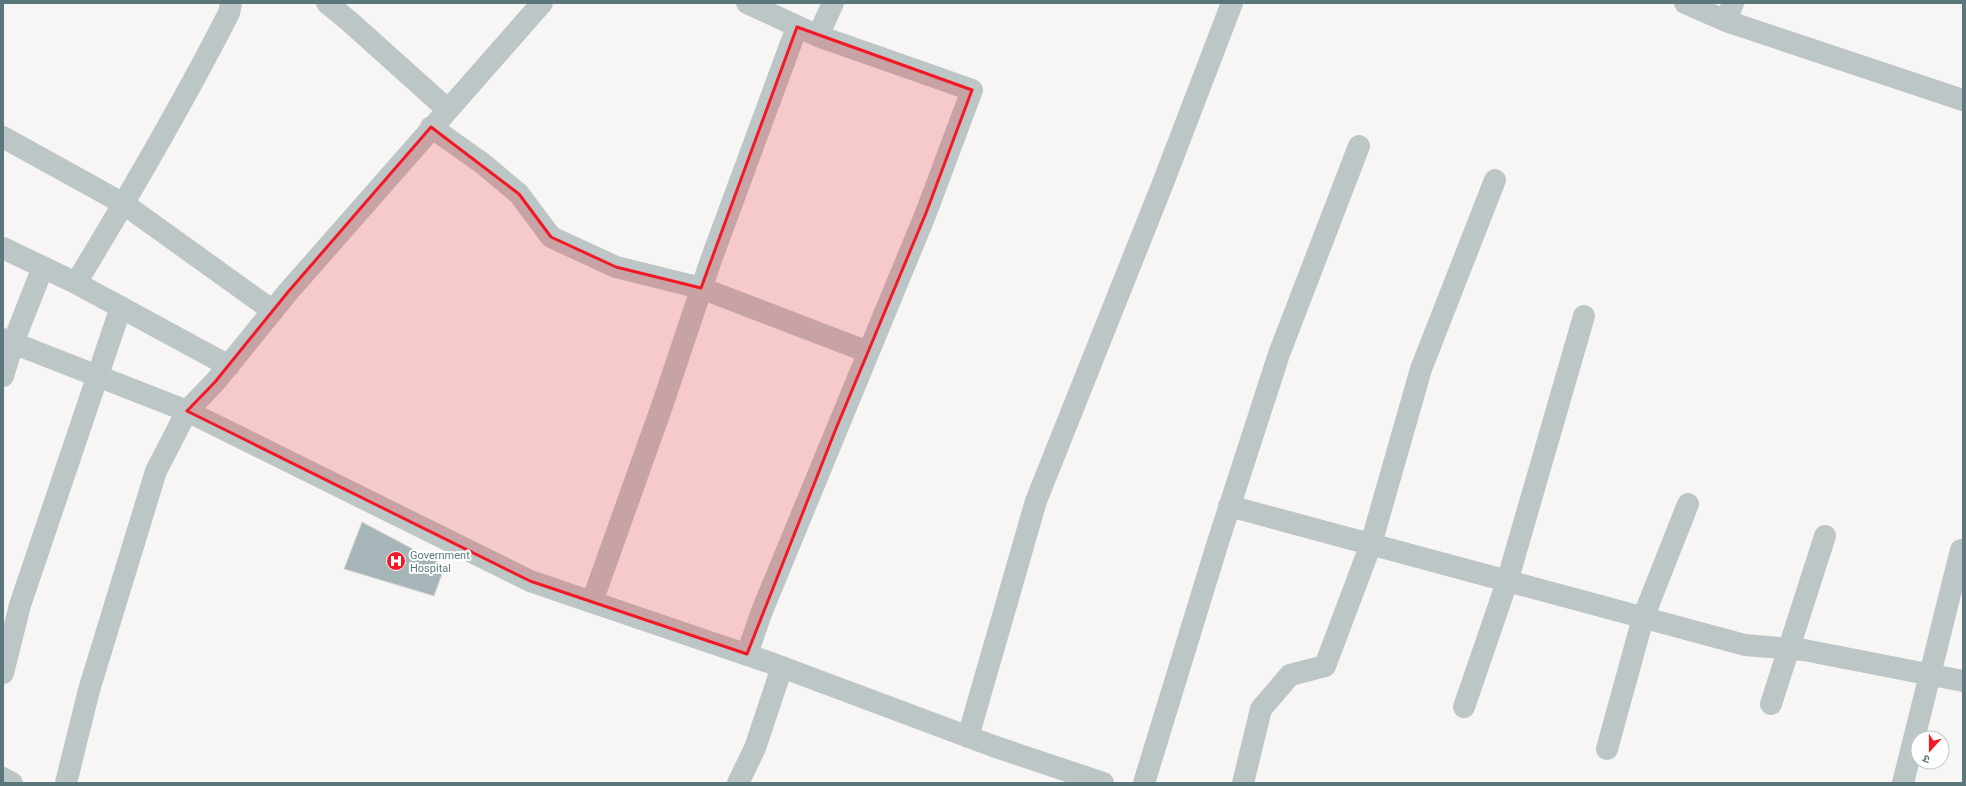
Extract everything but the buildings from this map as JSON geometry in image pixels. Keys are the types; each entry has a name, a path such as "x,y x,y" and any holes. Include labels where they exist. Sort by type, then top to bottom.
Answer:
{"street":[{"path":"76,283 124,204 194,82 229,13 231,3"},
{"path":"327,3 447,109"},
{"path":"66,783 89,690 156,471 186,411 228,366 273,311 431,127 542,3"},
{"path":"747,3 818,36 972,90 926,213 762,611 747,654"},
{"path":"818,36 834,3"},
{"path":"968,737 1036,501 1163,183 1232,3"},
{"path":"1685,3 1730,12 1963,100"},
{"path":"592,602 662,406 702,288 797,27"},
{"path":"431,127 482,163 519,194 551,237 616,267 702,288 868,352"},
{"path":"3,138 124,204 273,311"},
{"path":"1144,783 1229,506 1279,354 1359,146"},
{"path":"1243,783 1261,709 1290,676 1325,666 1370,544 1421,369 1495,180"},
{"path":"3,248 76,283 228,366"},
{"path":"3,376 8,341 43,267"},
{"path":"3,673 20,605 121,307"},
{"path":"1464,707 1508,582 1584,316"},
{"path":"8,341 98,375 186,411 530,581 782,667 968,737 1051,775 1102,783"},
{"path":"1607,749 1643,618 1688,504"},
{"path":"1229,506 1745,645 1804,650 1963,681"},
{"path":"1771,704 1825,536"},
{"path":"1903,783 1961,550"},
{"path":"738,783 755,748 782,667"},
{"path":"3,778 12,783"}],"highlighted area":[{"path":"797,27 972,90 926,213 835,431 747,654 530,581 187,411 215,382 288,292 431,127 519,194 551,237 616,267 701,288"}],"place":[{"name":"Government Hospital","path":"396,561"}]}
